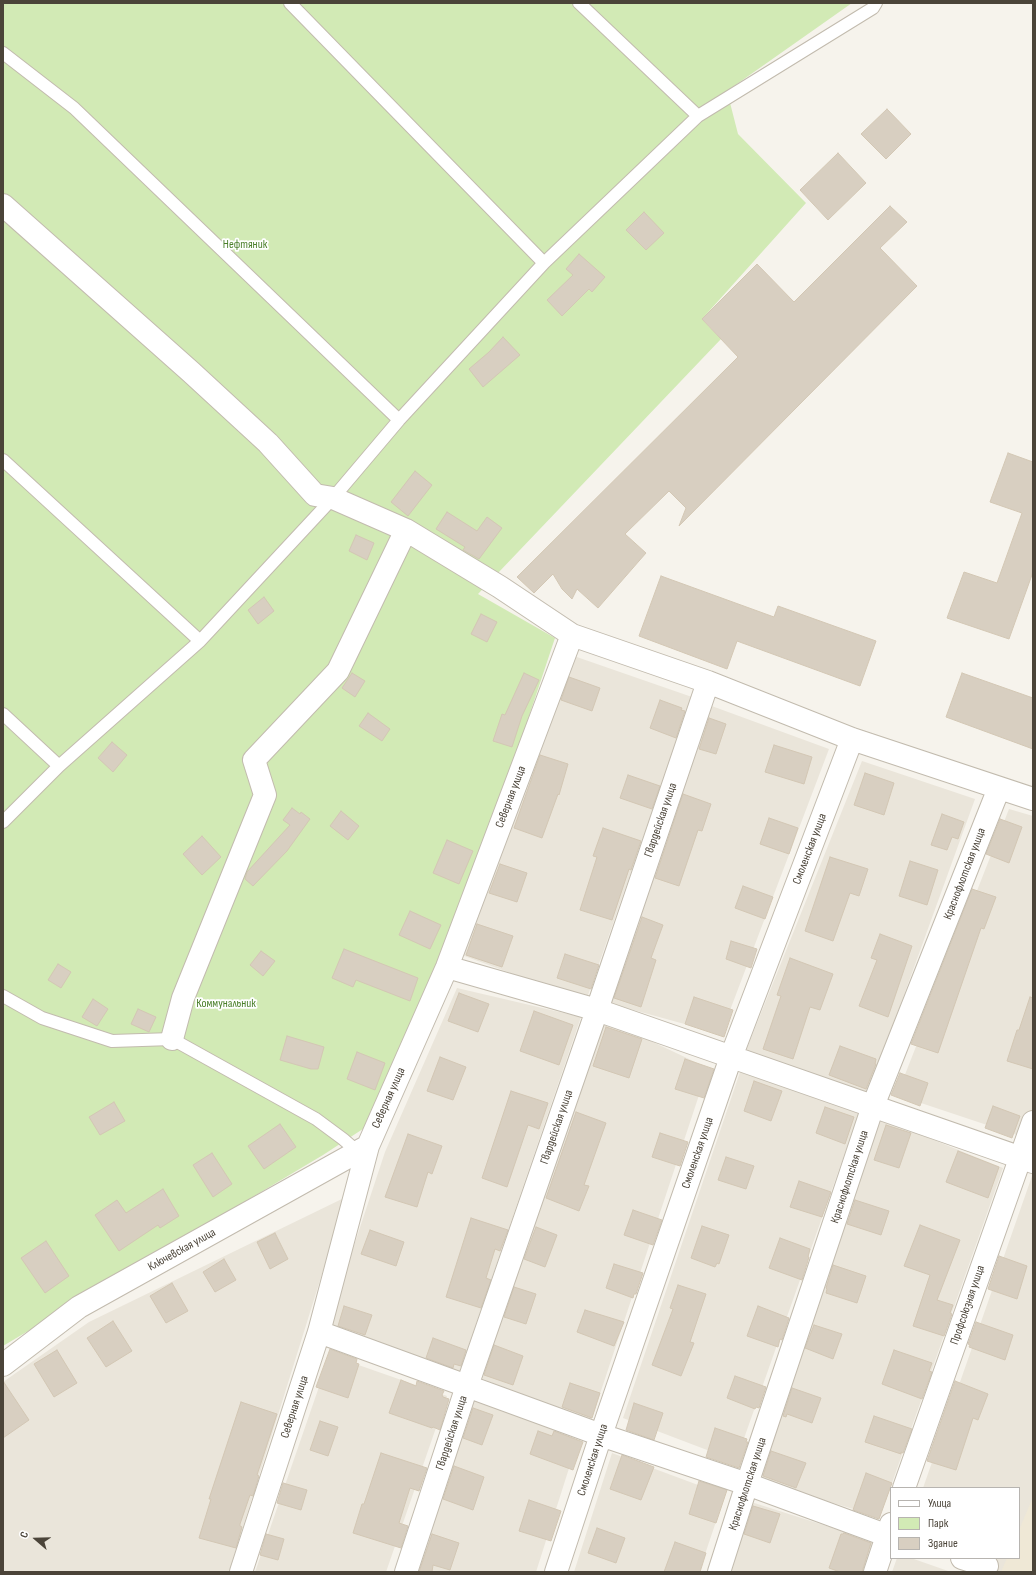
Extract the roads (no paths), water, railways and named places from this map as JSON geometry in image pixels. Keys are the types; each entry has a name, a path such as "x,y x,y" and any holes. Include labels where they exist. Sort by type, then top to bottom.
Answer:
{"street":[{"path":"3,206 191,372 268,443 315,495 333,498 406,530 500,587 572,635 708,682 852,739 1033,799"},
{"path":"172,1039 183,998 265,795 254,760 338,671 406,530"},
{"name":"Северная улица","path":"241,1572 319,1332 363,1149 447,967 572,635"},
{"name":"Гвардейская улица","path":"406,1572 467,1386 597,1010 708,682"},
{"name":"Смоленская улица","path":"556,1572 601,1435 731,1057 852,739"},
{"name":"Краснофлотская улица","path":"719,1572 873,1106 998,788"},
{"path":"447,967 597,1010 1027,1160"},
{"name":"Профсоюзная улица","path":"904,1487 1027,1160 1033,1122"},
{"name":"Ключевская улица","path":"3,1365 79,1307 363,1149"},
{"path":"319,1332 601,1435 890,1532 875,1572"},
{"path":"965,1559 987,1566"}],"lane":[{"path":"290,3 544,263"},
{"path":"579,3 698,116"},
{"path":"3,822 59,766 200,641 333,498 399,420 544,263 698,116 873,8 876,3"},
{"path":"3,54 74,108 399,420"},
{"path":"3,460 200,641"},
{"path":"3,714 59,766"},
{"path":"3,996 42,1018 112,1041 172,1039 316,1119 343,1139 363,1149"}],"park label":[{"name":"Нефтяник","path":"245,245"},
{"name":"Коммунальник","path":"226,1004"}]}
